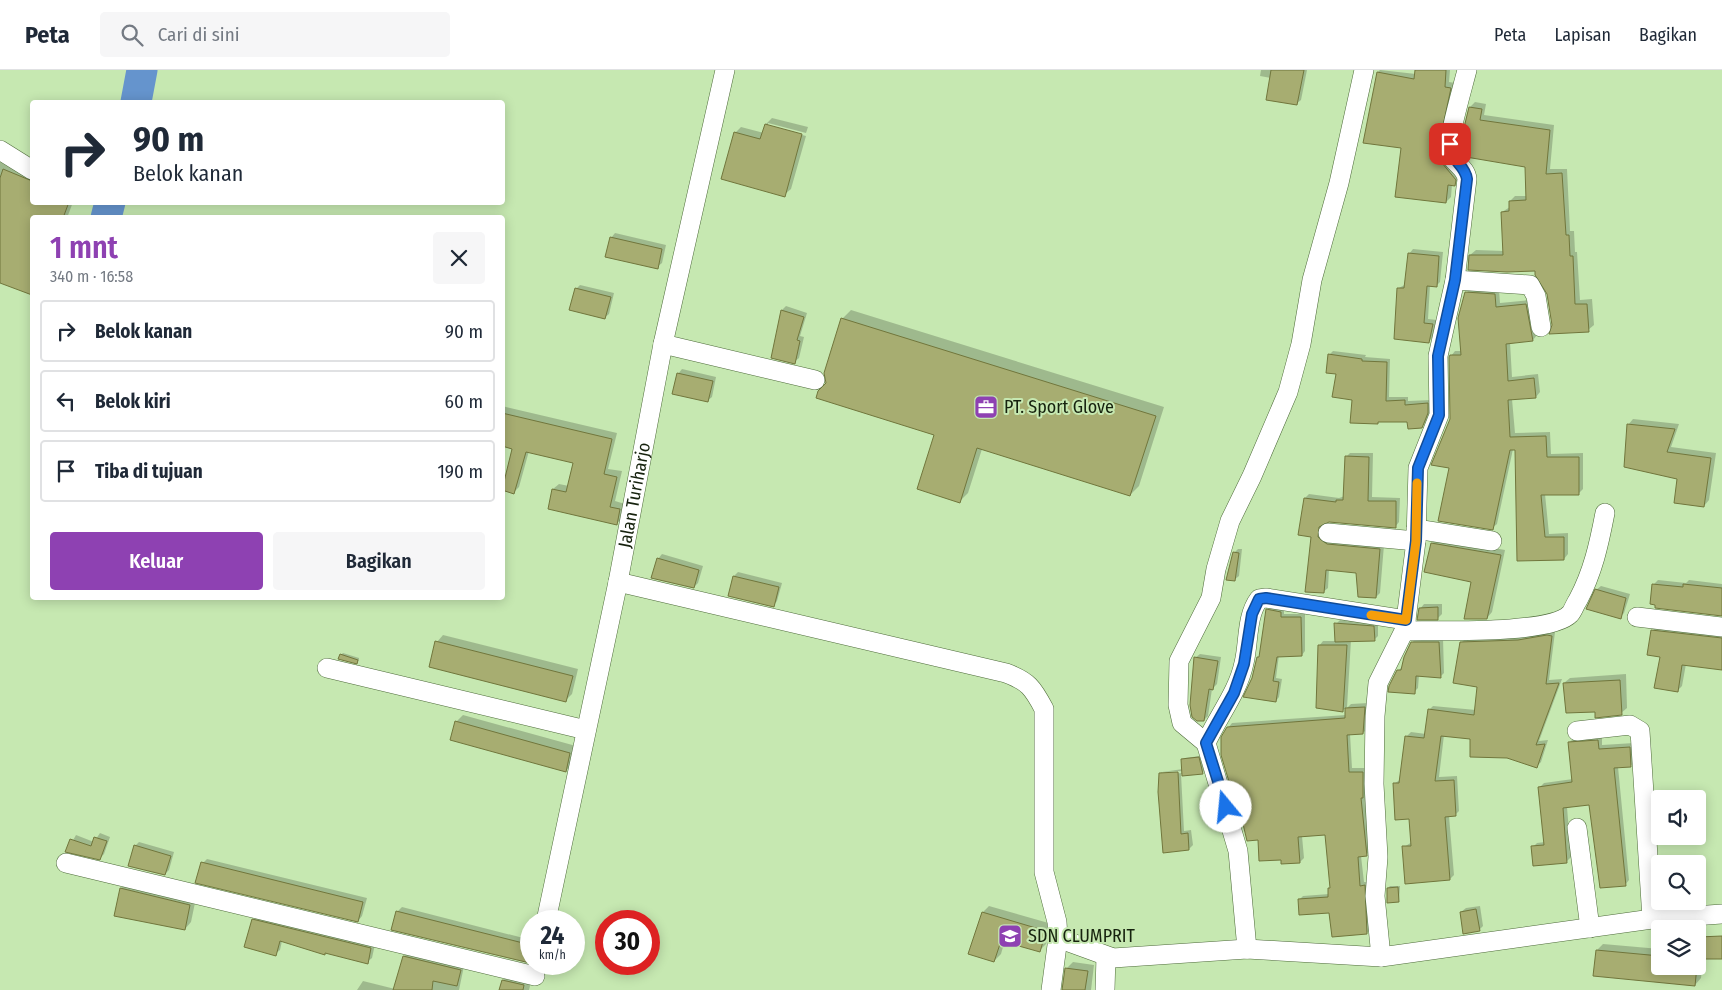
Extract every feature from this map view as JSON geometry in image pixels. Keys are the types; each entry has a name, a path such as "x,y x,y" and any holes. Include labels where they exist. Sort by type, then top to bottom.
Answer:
{"street":[{"name":"Jalan Turiharjo","path":"548,910 618,582 663,344 725,70"},
{"path":"1247,949 1238,851 1206,743 1182,723 1178,705 1179,661 1200,615 1211,598 1216,569 1230,521 1252,476 1288,392 1301,344 1314,272 1339,183 1364,70"},
{"path":"1381,957 1375,896 1378,857 1374,784 1375,716 1378,683 1405,626 1416,535 1418,468 1439,415 1438,356 1455,280 1467,179 1465,170 1449,151 1467,70"},
{"path":"0,150 30,169"},
{"path":"1455,280 1530,285 1536,296 1541,327"},
{"path":"663,344 815,380"},
{"path":"1206,743 1234,693 1244,664 1252,614 1259,599 1266,598 1405,626 1482,630 1549,624 1570,614 1587,582 1595,562 1605,513"},
{"path":"1328,533 1416,535 1492,541"},
{"path":"618,582 1006,674 1022,679 1032,687 1044,708 1044,872 1057,922 1058,938 1051,990"},
{"path":"1637,617 1722,627"},
{"path":"327,668 586,730"},
{"path":"1577,731 1630,725 1640,731 1652,919"},
{"path":"1577,828 1590,928"},
{"path":"66,864 535,977"},
{"path":"1058,938 1106,956 1247,949 1381,957 1652,919 1722,914"},
{"path":"1105,990 1106,956"}],"building":[{"path":"1271,70 1304,70 1297,105 1266,100"},
{"path":"1415,70 1446,70 1445,87 1451,88 1438,149 1442,163 1456,180 1455,186 1448,185 1446,203 1395,197 1401,148 1363,143 1377,72 1414,79"},
{"path":"1469,107 1482,109 1480,120 1550,130 1546,174 1562,173 1566,235 1569,235 1570,256 1573,256 1575,304 1587,304 1589,332 1549,334 1552,325 1547,294 1535,275 1535,271 1468,270 1469,255 1503,255 1501,212 1509,211 1509,201 1526,200 1525,167 1466,157 1461,151 1462,136"},
{"path":"765,124 802,134 785,197 721,179 734,132 760,139"},
{"path":"3,169 30,180 30,205 68,205 64,215 30,215 30,294 0,283 0,178"},
{"path":"610,237 662,249 658,269 605,257"},
{"path":"1408,253 1439,256 1437,287 1427,286 1424,323 1433,324 1429,343 1394,339 1397,288 1404,288"},
{"path":"575,288 611,297 605,319 569,310"},
{"path":"1465,292 1495,294 1496,307 1526,304 1533,341 1506,344 1508,381 1534,378 1536,398 1508,400 1510,437 1546,436 1547,457 1579,457 1579,495 1541,495 1545,537 1564,537 1564,560 1517,561 1515,450 1510,450 1493,530 1438,521 1449,468 1431,465 1450,419 1449,357 1450,355 1461,355 1458,318"},
{"path":"781,310 804,317 797,340 800,341 795,364 771,358"},
{"name":"PT. Sport Glove","path":"841,318 1156,416 1130,496 977,448 960,503 917,489 934,435 816,398 818,391 826,383 824,373"},
{"path":"1328,354 1362,359 1362,361 1387,362 1386,401 1405,400 1405,405 1428,403 1428,413 1422,428 1408,429 1407,422 1350,423 1352,400 1332,397 1336,374 1326,373"},
{"path":"677,373 713,381 708,402 672,394"},
{"path":"505,414 612,439 604,474 617,477 610,507 620,509 617,525 548,509 552,489 566,492 573,463 526,452 514,494 505,491 505,478 512,449 505,447"},
{"path":"1627,424 1675,429 1667,452 1711,458 1704,507 1674,503 1677,479 1624,467"},
{"path":"1345,456 1369,457 1368,501 1396,501 1396,528 1329,522 1319,527 1318,537 1327,544 1380,549 1376,598 1358,597 1356,573 1326,570 1324,593 1305,592 1311,537 1298,535 1304,498 1336,502 1336,500 1343,500"},
{"path":"1431,543 1501,555 1487,619 1464,619 1471,582 1424,572"},
{"path":"1233,552 1239,553 1235,581 1226,580"},
{"path":"657,558 699,570 694,588 651,578"},
{"path":"733,576 779,587 774,607 728,596"},
{"path":"1652,584 1683,587 1683,584 1722,588 1722,616 1655,608 1655,605 1650,604"},
{"path":"1595,589 1626,598 1621,619 1586,609"},
{"path":"1438,607 1438,620 1417,620 1419,608"},
{"path":"1266,609 1281,612 1281,617 1301,617 1302,656 1277,657 1273,681 1279,682 1276,702 1243,697 1252,678 1257,657 1259,657"},
{"path":"1334,623 1374,626 1375,641 1335,642"},
{"path":"1651,630 1722,638 1722,670 1682,665 1678,692 1654,688 1660,657 1647,655"},
{"path":"1547,635 1552,636 1546,684 1559,683 1536,745 1545,744 1537,768 1507,758 1470,757 1470,739 1441,736 1435,781 1454,780 1456,816 1445,817 1450,880 1405,884 1402,846 1411,846 1409,819 1395,820 1393,783 1399,783 1405,736 1424,738 1428,709 1474,715 1477,687 1453,683 1460,642 1518,640"},
{"path":"435,641 573,676 566,702 429,667"},
{"path":"1411,642 1439,642 1441,678 1416,676 1415,694 1388,692 1397,670 1401,670 1404,657"},
{"path":"1318,645 1347,645 1343,712 1316,708"},
{"path":"340,654 358,660 357,664 338,659"},
{"path":"1194,657 1218,661 1213,690 1209,689 1204,721 1197,721 1192,717 1190,705"},
{"path":"1620,680 1622,715 1595,718 1595,712 1566,713 1563,683"},
{"path":"1365,707 1363,734 1347,735 1349,772 1363,772 1363,798 1361,798 1367,856 1358,857 1360,886 1365,885 1367,934 1332,937 1329,913 1299,915 1298,899 1328,897 1328,888 1330,888 1325,835 1298,837 1300,863 1281,864 1281,860 1259,861 1258,840 1247,841 1239,807 1237,808 1221,755 1221,737 1227,727 1345,718 1345,708"},
{"path":"455,721 570,753 566,772 450,740"},
{"path":"1598,740 1599,749 1630,747 1631,767 1614,768 1626,886 1600,888 1589,805 1563,808 1567,863 1533,866 1531,846 1544,845 1538,787 1572,782 1568,742"},
{"path":"1199,757 1203,774 1182,776 1181,759"},
{"path":"1178,772 1181,834 1188,833 1189,850 1163,853 1158,792 1159,773"},
{"path":"94,837 107,841 100,860 65,852 70,839 91,846"},
{"path":"134,845 171,856 165,875 128,866"},
{"path":"201,862 363,902 358,922 195,883"},
{"path":"1398,887 1399,902 1387,903 1387,888"},
{"path":"120,888 190,905 185,930 114,916"},
{"path":"1476,909 1480,931 1463,934 1460,912"},
{"path":"396,911 520,942 520,961 391,930"},
{"name":"SDN CLUMPRIT","path":"982,912 1046,931 1040,952 1001,941 994,962 968,954"},
{"path":"252,919 371,948 368,964 325,953 325,955 280,941 276,956 244,947"},
{"path":"1722,936 1722,959 1706,959 1706,937"},
{"path":"1596,950 1651,955 1651,975 1696,975 1695,986 1593,976"},
{"path":"403,956 461,970 457,986 433,981 432,990 393,990"},
{"path":"1065,968 1088,971 1085,990 1062,990"},
{"path":"502,980 524,985 523,990 499,990"}],"waterway":[{"path":"136,100 142,70"},
{"path":"107,215 109,205"}],"slow traffic":[{"path":"1371,615 1406,620 1416,541 1417,483"}],"place":[{"name":"PT. Sport Glove","path":"986,407"},
{"name":"SDN CLUMPRIT","path":"1010,936"}],"route":[{"path":"1226,807 1206,743 1234,693 1244,664 1252,614 1259,599 1266,598 1406,620 1416,541 1418,468 1439,415 1438,356 1455,280 1467,179 1465,170 1451,156 1449,151 1450,144"}]}
